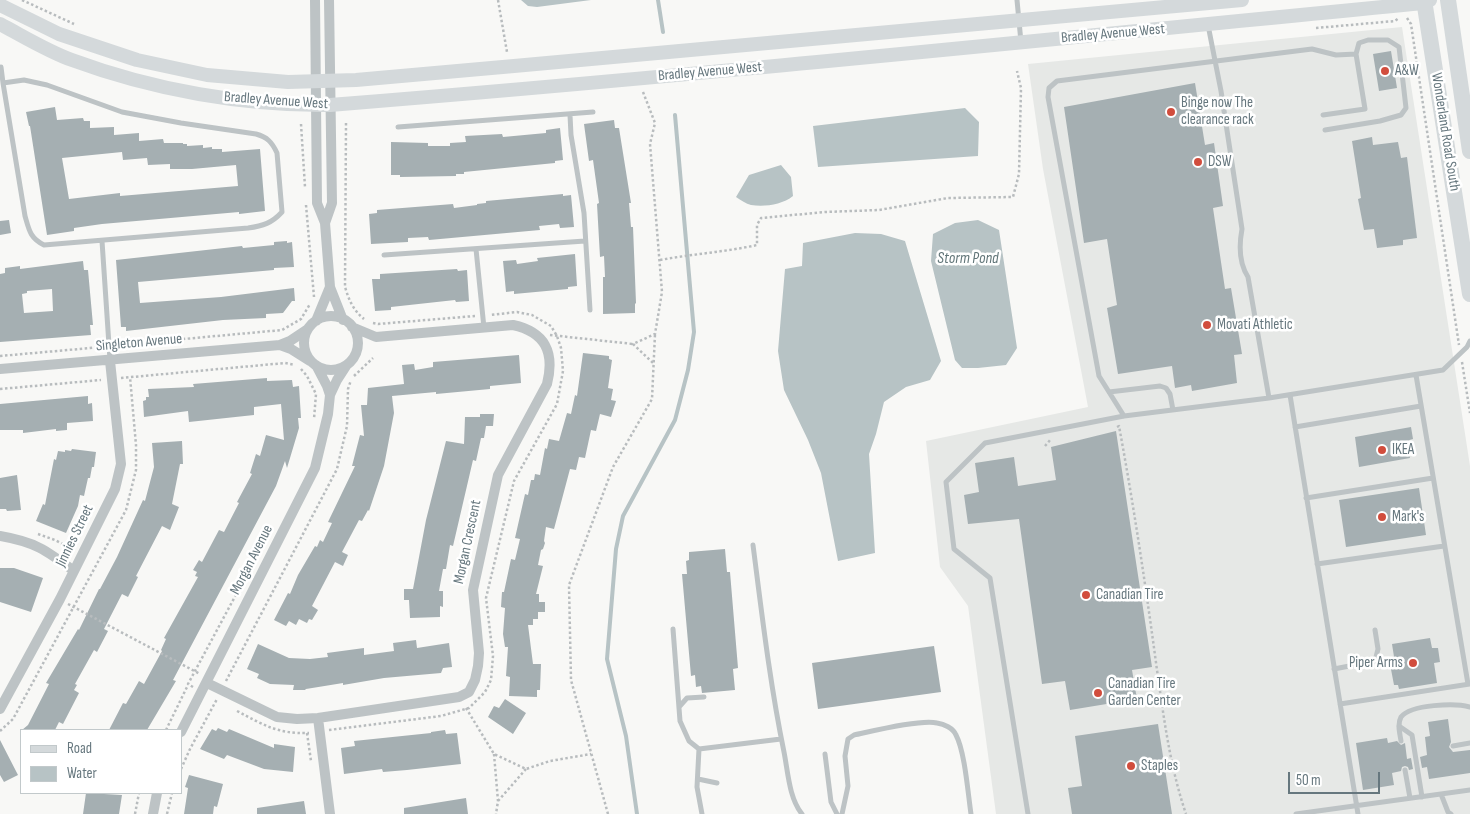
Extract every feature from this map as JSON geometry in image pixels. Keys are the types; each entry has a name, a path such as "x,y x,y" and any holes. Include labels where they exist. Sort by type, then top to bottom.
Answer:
{"main road":[{"name":"Bradley Avenue West","path":"0,4 59,34 137,60 207,74 288,82 315,82 602,59 1020,21 1187,3 1242,0"},
{"name":"Wonderland Road South","path":"1448,0 1470,152"},
{"name":"Bradley Avenue West","path":"0,24 70,59 142,82 204,95 316,106 662,77 1208,25 1426,1"},
{"name":"Wonderland Road South","path":"1426,1 1470,294"}],"street":[{"path":"314,0 317,203 325,223 330,287 343,320"},
{"path":"325,223 332,203 329,0"},
{"path":"330,287 304,342 304,349 327,386 330,396"},
{"path":"312,325 329,317 343,320 352,327 376,337 513,325 523,327 536,334"},
{"name":"Singleton Avenue","path":"0,369 280,345 290,341 312,325"},
{"path":"352,327 358,343 355,354"},
{"name":"Morgan Crescent","path":"459,697 469,692 475,680 478,666 479,652 472,590 498,475 547,384 550,372 548,352 536,334"},
{"path":"280,345 291,349 323,369 331,370 346,366 355,354 376,337"},
{"name":"Jinnies Street","path":"0,709 60,600 115,488 121,464 110,361"},
{"name":"Morgan Avenue","path":"182,730 315,468 328,414 330,396 346,366"},
{"path":"0,536 22,540 46,550 74,571"},
{"path":"206,685 221,690 277,717 297,719 318,718 459,697"},
{"path":"318,718 330,814"},
{"path":"153,814 157,794"}],"lane":[{"path":"1017,0 1021,42"},
{"path":"1208,25 1221,91 1242,229 1239,244 1242,263 1248,277 1269,398"},
{"path":"1323,115 1365,109 1356,54 1359,43 1368,40 1388,40 1398,46 1406,108 1401,115 1380,121 1325,130"},
{"path":"1124,416 1099,376 1048,97 1049,88 1057,81 1312,49 1336,55 1356,54"},
{"path":"1,67 25,216 36,241 44,245 248,228 263,226 275,220 282,212 277,153 274,145 266,137 122,112 46,85 24,80 4,83"},
{"path":"398,127 593,112"},
{"path":"570,115 571,135 584,213 584,241 590,310"},
{"path":"102,241 110,361"},
{"path":"384,255 584,241"},
{"path":"476,248 484,328"},
{"path":"1028,814 990,578 954,549 946,482 985,443 1124,416 1290,395 1443,370 1461,353 1470,341"},
{"path":"1340,704 1469,684 1416,375"},
{"path":"1109,392 1160,386 1166,388 1170,394 1173,410"},
{"path":"1290,395 1358,814"},
{"path":"1295,427 1421,406"},
{"path":"1306,498 1433,478"},
{"path":"753,545 771,686 796,807 802,814"},
{"path":"1317,564 1444,546"},
{"path":"673,629 680,721 689,741 699,749 781,739"},
{"path":"1334,669 1375,661 1378,649 1375,630"},
{"path":"679,707 687,698 704,697"},
{"path":"1401,741 1399,726 1401,717 1410,711 1444,704 1460,704 1470,707"},
{"path":"842,814 848,786 845,756 848,739 854,735 913,724 936,722 950,728 956,734 964,764 971,814"},
{"path":"1399,726 1412,735 1422,797"},
{"path":"1453,746 1470,743"},
{"path":"699,749 698,779 702,814"},
{"path":"825,754 831,802 837,814"},
{"path":"1405,770 1410,798"},
{"path":"698,779 717,783"},
{"path":"1296,814 1470,790"},
{"path":"1440,794 1448,812 1451,814"}],"path":[{"path":"22,0 79,26"},
{"path":"498,0 507,52"},
{"path":"1407,18 1411,24 1470,412"},
{"path":"660,260 757,245 757,225 760,218 825,212 879,210 948,198 1013,198 1019,174 1021,88 1017,71"},
{"path":"608,814 571,680 568,585 613,467 652,399 655,334 662,292 650,144 655,123 643,92"},
{"path":"231,708 270,728 284,732 319,731 441,716 469,708 485,692 491,680 493,656 486,598 514,481 557,404 563,371 561,348 557,336 550,326 532,315 517,312 378,324 367,321 358,314 349,302 345,288 346,123"},
{"path":"301,124 305,188"},
{"path":"0,356 282,330 300,319 314,298 305,197"},
{"path":"536,334 633,344 655,334"},
{"path":"633,344 653,363"},
{"path":"182,767 334,475 347,426 348,389 351,378 373,358"},
{"path":"0,389 285,363 296,365 307,376 316,394 314,421"},
{"path":"1110,428 1119,426 1134,504 1166,734 1175,782 1186,814"},
{"path":"1045,446 1054,436"},
{"path":"166,729 188,684 254,562"},
{"path":"60,600 195,672 216,700 224,704"},
{"path":"188,684 206,685"},
{"path":"459,697 494,754 498,801 496,814"},
{"path":"494,754 526,769"},
{"path":"498,801 526,769 550,761 591,754"},
{"path":"135,814 139,794"},
{"path":"166,814 172,794"}],"shaded area":[{"path":"1402,27 1470,466 1470,814 996,814 968,606 940,567 926,441 1088,407 1043,169 1028,64"}],"water":[{"path":"521,0 591,0 537,7 528,6"},
{"path":"965,108 979,122 978,156 818,167 813,126"},
{"path":"781,165 791,177 793,196 789,199 773,205 756,206 745,203 736,197 749,175"},
{"name":"Storm Pond","path":"978,220 999,230 1017,348 1006,365 962,368 955,360 931,261 933,234 955,223"},
{"path":"855,233 881,234 905,241 941,361 930,380 906,387 884,402 869,454 875,553 838,561 821,473 808,440 784,390 778,351 785,269 802,266 803,243"}],"building":[{"name":"A&W","path":"1391,51 1397,88 1379,91 1373,54"},
{"path":"1195,83 1205,145 1214,143 1223,206 1213,208 1225,289 1231,288 1242,354 1234,355 1237,383 1192,391 1191,385 1175,388 1172,366 1118,374 1107,308 1117,305 1107,239 1084,243 1064,107"},
{"path":"55,107 57,120 83,118 84,121 90,121 90,128 114,127 114,135 139,133 139,141 163,139 164,143 183,143 187,144 187,146 203,145 203,148 222,149 222,152 260,149 265,211 102,224 74,228 74,231 47,235 30,126 26,112","holes":["122,152 123,160 147,158 148,165 170,164 170,169 236,165 238,186 120,196 120,193 69,199 62,158"]},
{"path":"614,120 615,128 619,128 631,203 629,203 631,227 633,227 636,303 635,313 603,314 603,277 605,277 604,256 600,257 597,204 599,203 593,160 589,161 584,124"},
{"path":"560,128 563,160 555,161 555,163 464,172 464,174 456,174 456,176 400,177 400,175 391,175 391,142 428,143 428,146 450,146 450,143 466,142 465,136 502,134 503,137 546,133 546,130"},
{"path":"1372,137 1373,145 1398,142 1401,158 1407,157 1417,238 1403,240 1403,245 1377,248 1374,229 1364,230 1358,199 1361,198 1352,141"},
{"path":"563,194 563,196 571,195 574,227 560,228 559,224 539,226 540,230 429,240 428,237 408,238 408,242 371,244 369,214 377,213 377,210 453,204 454,208 477,205 486,203 486,201"},
{"path":"9,220 11,233 0,235 0,221"},
{"path":"287,241 287,243 292,242 294,267 138,282 140,303 221,297 294,288 295,301 292,301 283,313 266,314 266,318 223,320 126,331 126,327 121,327 116,260 242,246 243,248 274,245 274,242"},
{"path":"575,254 577,286 568,287 568,289 514,294 514,291 506,292 503,261 516,260 517,264 538,261 537,258"},
{"path":"83,261 84,270 88,270 93,325 90,325 91,335 0,342 0,274 5,273 5,268 20,266 20,269","holes":["52,289 53,311 24,313 22,294 27,293 27,291"]},
{"path":"457,269 458,271 467,270 469,301 456,302 455,300 391,307 391,310 375,311 372,279 380,279 380,274"},
{"path":"583,353 609,356 609,359 612,360 608,388 613,389 611,400 616,401 611,417 600,414 596,431 591,430 585,458 579,457 576,470 570,469 554,529 546,527 545,543 541,550 538,565 543,566 536,594 539,594 539,602 545,602 545,612 538,612 538,619 533,619 533,625 528,625 533,664 541,664 540,690 537,690 537,697 509,696 510,677 506,676 508,647 505,647 503,634 505,608 501,607 502,592 504,592 511,559 515,560 520,539 515,538 525,494 528,495 531,480 534,480 535,474 540,475 545,448 547,449 549,439 559,441 567,413 571,414 575,395 577,396"},
{"path":"519,355 521,383 490,386 490,389 392,396 394,413 384,466 369,511 362,521 359,520 342,552 348,555 343,566 335,562 312,606 318,610 312,620 309,619 307,623 299,619 296,625 289,621 286,626 274,620 315,546 317,547 320,540 323,542 332,523 328,522 355,466 352,466 360,435 364,436 361,405 367,405 368,388 404,384 402,365 414,364 415,370 433,367 433,362"},
{"path":"267,378 267,381 292,380 293,387 299,386 301,418 298,418 299,428 287,468 285,461 276,486 173,680 176,681 148,729 110,729 123,703 126,704 139,681 144,684 162,651 166,639 164,638 198,577 195,576 197,572 193,570 199,560 202,562 219,530 224,532 252,474 250,473 256,454 260,456 266,435 284,440 281,404 254,407 254,415 189,422 188,411 144,417 143,401 146,400 146,397 149,397 148,389 194,387 193,384"},
{"path":"88,396 88,404 92,403 93,421 67,423 67,430 56,431 56,429 23,433 23,430 0,430 0,404"},
{"path":"480,414 494,414 493,426 486,426 484,438 481,438 476,461 473,460 453,546 450,545 446,569 443,569 439,591 443,591 443,607 440,606 440,617 410,618 409,600 404,600 404,589 413,589 426,520 446,441 464,444 465,417 480,417"},
{"name":"IKEA","path":"1411,427 1413,439 1406,441 1410,458 1359,467 1355,437"},
{"name":"Canadian Tire","path":"1116,431 1152,667 1132,670 1137,699 1070,710 1065,681 1042,684 1019,519 968,524 964,495 979,492 975,463 1014,457 1018,486 1056,480 1051,447"},
{"path":"182,441 183,464 180,464 172,504 179,507 170,530 162,526 136,576 138,577 128,597 122,594 104,629 108,631 97,652 94,650 75,684 77,685 74,690 79,693 63,724 59,722 56,729 23,729 28,725 49,684 46,683 79,630 117,557 143,500 145,501 154,467 152,443"},
{"path":"72,449 96,452 94,467 92,467 90,478 88,478 84,496 80,495 78,506 66,533 36,521 43,504 45,505 54,459 56,460 58,451 65,452 65,450 71,451"},
{"path":"17,475 21,510 7,511 6,509 0,509 0,478"},
{"name":"Mark's","path":"1419,488 1426,535 1346,547 1339,500"},
{"path":"725,549 727,572 730,572 738,668 733,669 735,690 702,693 701,686 696,687 695,675 691,676 682,574 687,574 686,561 689,560 689,552"},
{"path":"0,568 14,568 43,578 31,612 0,602"},
{"name":"Piper Arms","path":"1430,638 1432,648 1438,648 1440,662 1434,663 1437,683 1399,689 1398,685 1394,685 1390,664 1395,663 1392,644"},
{"path":"416,640 417,648 449,643 452,667 443,668 441,673 384,678 343,685 343,683 305,690 293,690 294,685 270,684 257,678 259,674 247,669 258,644 289,658 310,659 328,657 327,653 364,648 364,655 394,651 393,643"},
{"path":"934,646 941,692 818,709 812,663"},
{"path":"505,699 526,713 513,734 488,717 494,706 499,708"},
{"path":"1448,719 1451,742 1449,747 1453,752 1470,750 1470,773 1429,779 1427,767 1422,768 1420,757 1427,755 1425,737 1430,736 1428,722"},
{"path":"1158,724 1172,814 1072,814 1068,788 1082,786 1075,736"},
{"path":"218,728 227,732 229,729 274,748 274,744 295,747 293,772 264,769 227,755 224,759 200,749 212,729 216,731"},
{"path":"445,730 446,734 457,733 461,764 383,772 382,769 344,774 341,748 355,746 354,741"},
{"path":"1387,738 1388,743 1397,741 1401,745 1405,743 1407,759 1411,758 1413,769 1409,770 1405,766 1402,767 1401,771 1392,773 1394,785 1363,790 1356,743"},
{"path":"0,740 18,775 4,782 0,775"},
{"path":"189,775 223,784 217,807 214,806 213,814 184,814 188,788 185,787"},
{"path":"86,794 122,795 119,814 83,814"},
{"path":"466,798 468,814 404,814 404,808"},
{"path":"304,801 306,814 257,814 257,808"}],"waterway":[{"path":"658,0 663,32"},
{"path":"637,814 626,736 607,659 616,549 623,516 675,420 688,370 694,332 675,115"}],"place":[{"name":"A&W","path":"1385,71"},
{"name":"Binge now The clearance rack","path":"1171,112"},
{"name":"DSW","path":"1198,162"},
{"name":"Movati Athletic","path":"1207,325"},
{"name":"IKEA","path":"1382,450"},
{"name":"Mark's","path":"1382,517"},
{"name":"Canadian Tire","path":"1086,595"},
{"name":"Piper Arms","path":"1413,663"},
{"name":"Canadian Tire Garden Center","path":"1098,693"},
{"name":"Staples","path":"1131,766"}]}
